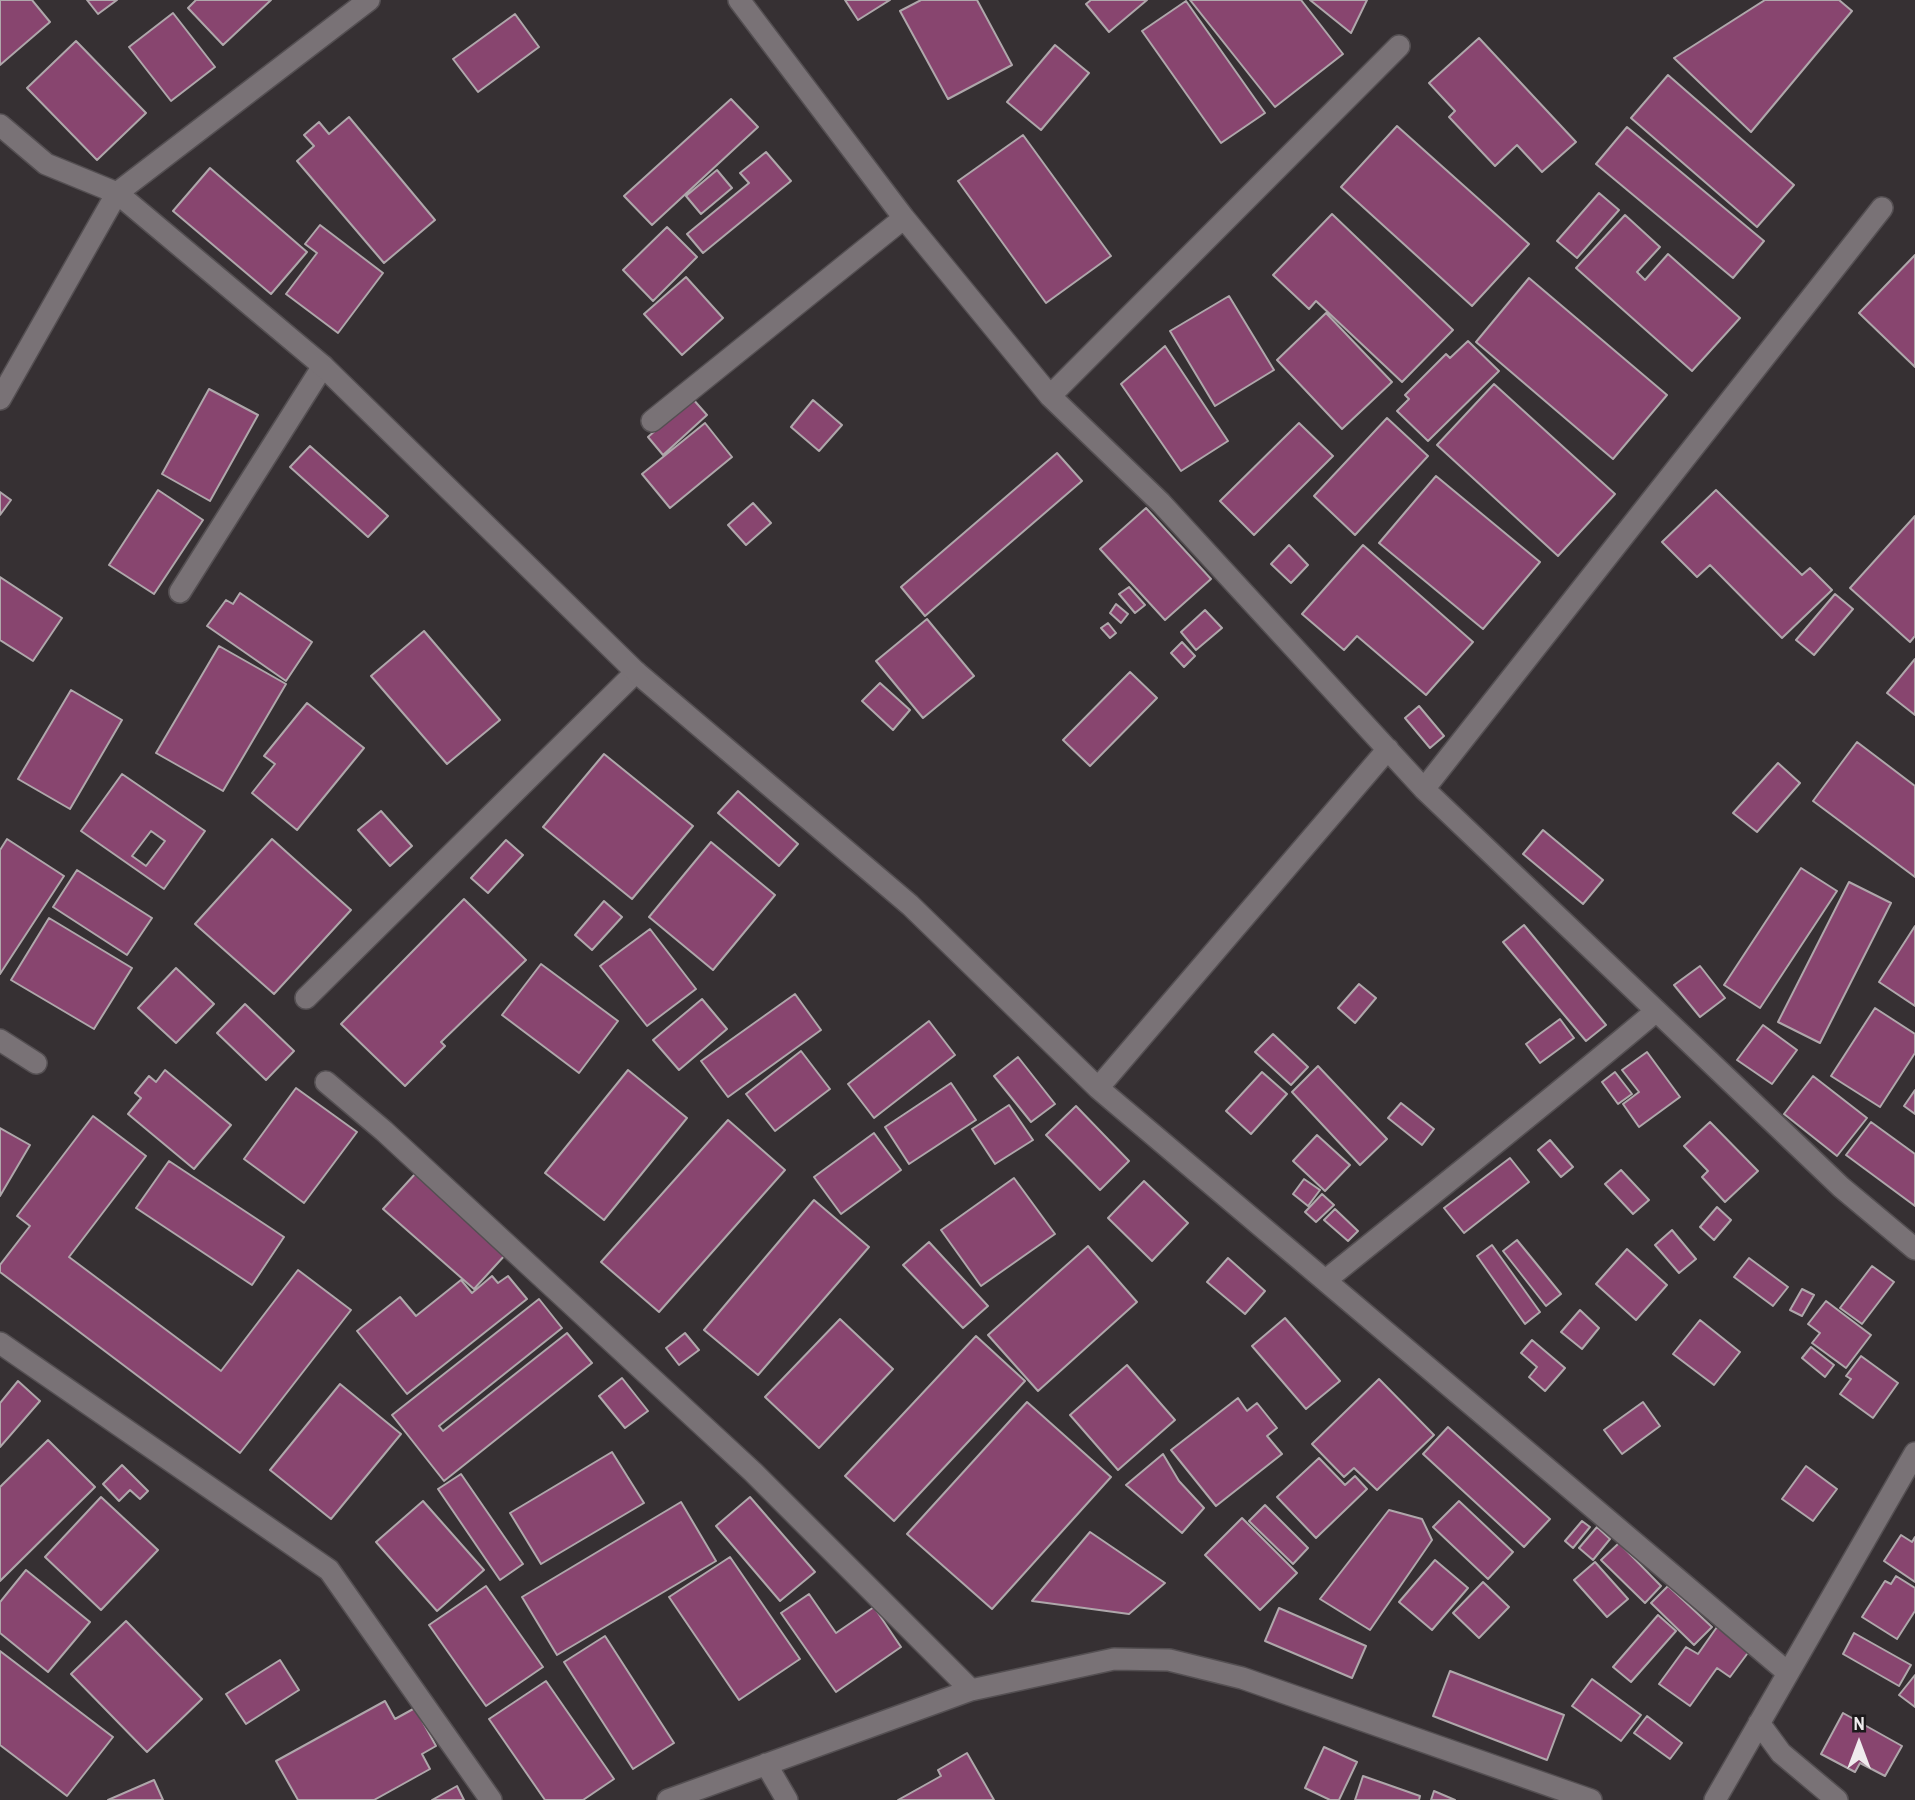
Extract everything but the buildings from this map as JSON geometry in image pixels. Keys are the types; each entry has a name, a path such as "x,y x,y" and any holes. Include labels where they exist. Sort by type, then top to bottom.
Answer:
{"street":[{"path":"0,399 117,193 369,0"},
{"path":"739,0 904,218 1050,396 1161,503 1424,789 1655,1012 1842,1187 1915,1249"},
{"path":"1050,396 1399,46"},
{"path":"0,125 46,164 117,193 323,366 636,672 910,905 1098,1088 1787,1672"},
{"path":"1424,789 1882,208"},
{"path":"652,421 904,218"},
{"path":"180,592 323,366"},
{"path":"306,998 636,672"},
{"path":"1098,1088 1388,749"},
{"path":"1326,1280 1655,1012"},
{"path":"0,1040 36,1062"},
{"path":"326,1082 434,1177 753,1472 971,1690"},
{"path":"0,1343 329,1570 491,1800"},
{"path":"1715,1800 1915,1453"},
{"path":"668,1800 971,1690 1114,1659 1169,1660 1242,1678 1591,1800"},
{"path":"1759,1723 1781,1753 1837,1800"},
{"path":"766,1764 787,1800"}]}
